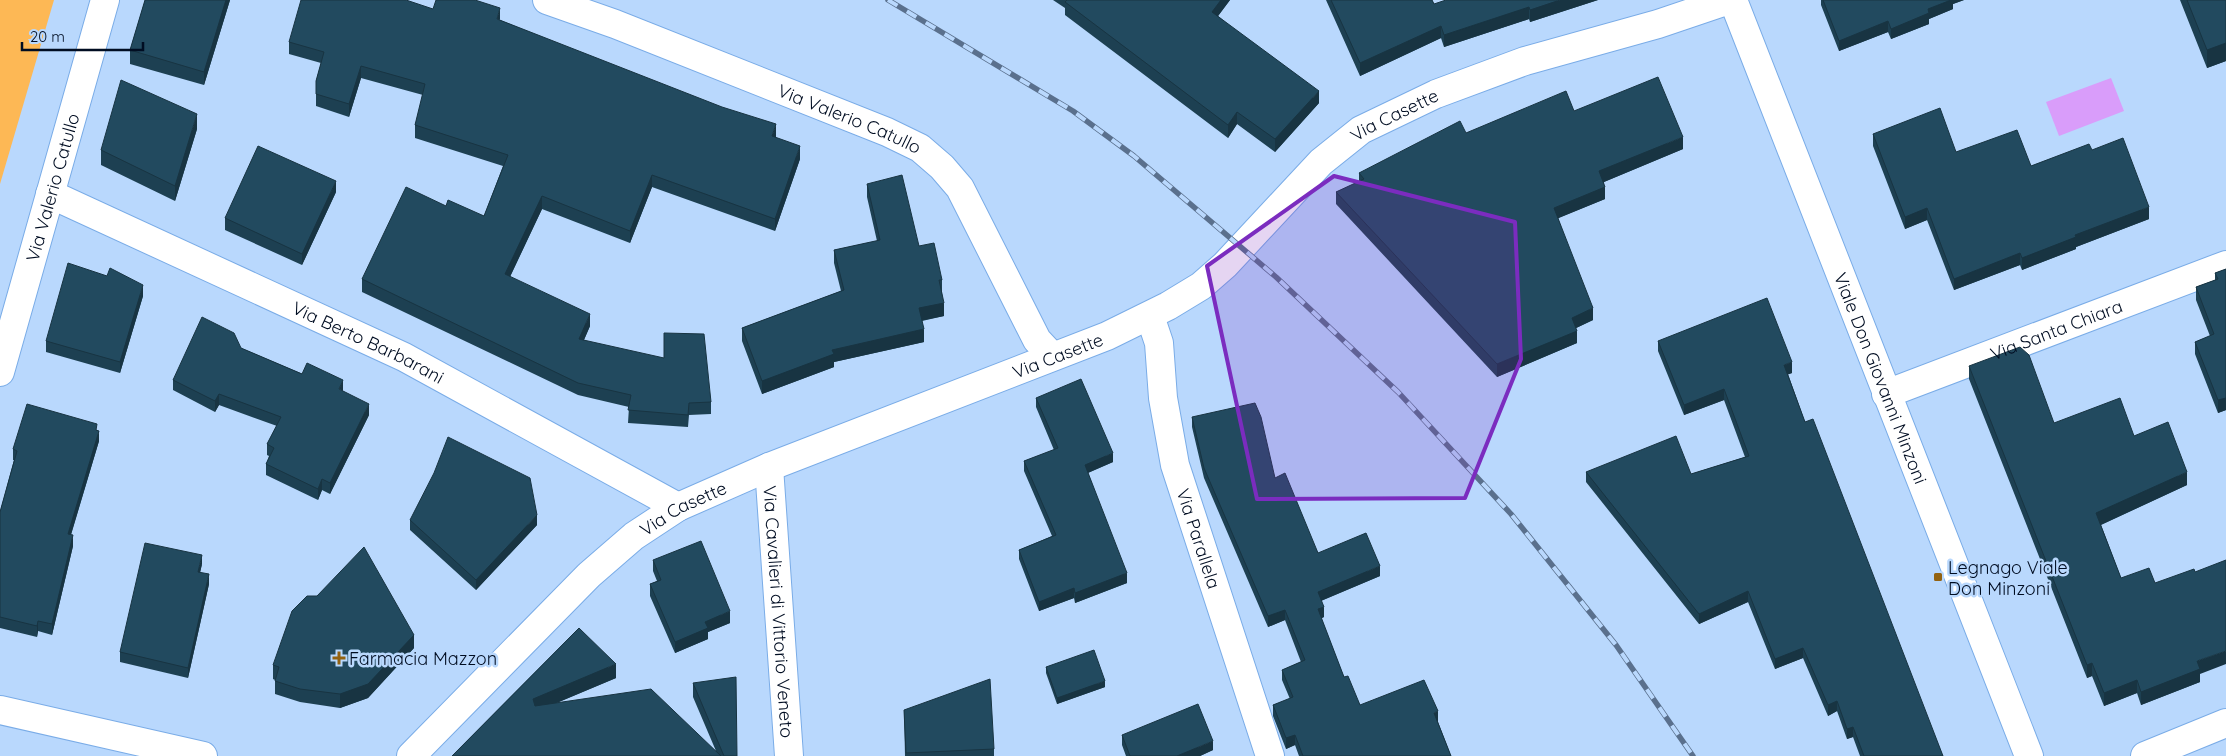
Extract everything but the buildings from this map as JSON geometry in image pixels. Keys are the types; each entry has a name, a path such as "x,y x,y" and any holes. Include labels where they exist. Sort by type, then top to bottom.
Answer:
{"street":[{"name":"Via Valerio Catullo","path":"0,372 105,0"},
{"name":"Via Valerio Catullo","path":"548,0 633,31 887,132 920,148 942,167 960,188 1037,340 1052,356"},
{"name":"Via Casette","path":"411,756 589,575 634,536 678,507 769,467 1150,316 1201,286 1321,162 1362,130 1436,94 1525,61 1658,24 1728,0"},
{"name":"Viale Don Giovanni Minzoni","path":"1733,0 2029,756"},
{"name":"Via Berto Barbarani","path":"50,194 404,357 678,507"},
{"name":"Via Santa Chiara","path":"1886,394 2226,265"},
{"name":"Via Parallela","path":"1150,316 1159,343 1163,398 1175,464 1270,756"},
{"name":"Via Cavalieri di Vittorio Veneto","path":"769,467 789,756"},
{"path":"0,710 203,756"},
{"path":"2146,756 2226,723"}],"highlighted area":[{"path":"1334,176 1515,222 1521,359 1465,498 1257,499 1207,266"}],"shaded area":[{"path":"0,0 54,0 0,184"},
{"path":"2111,78 2124,111 2059,136 2046,102"}],"railway":[{"path":"888,0 1073,111 1134,156 1276,277 1398,392 1511,514 1616,645 1693,756"}],"place":[{"name":"Legnago Viale Don Minzoni","path":"1938,577"},
{"name":"Farmacia Mazzon","path":"339,658"}]}
